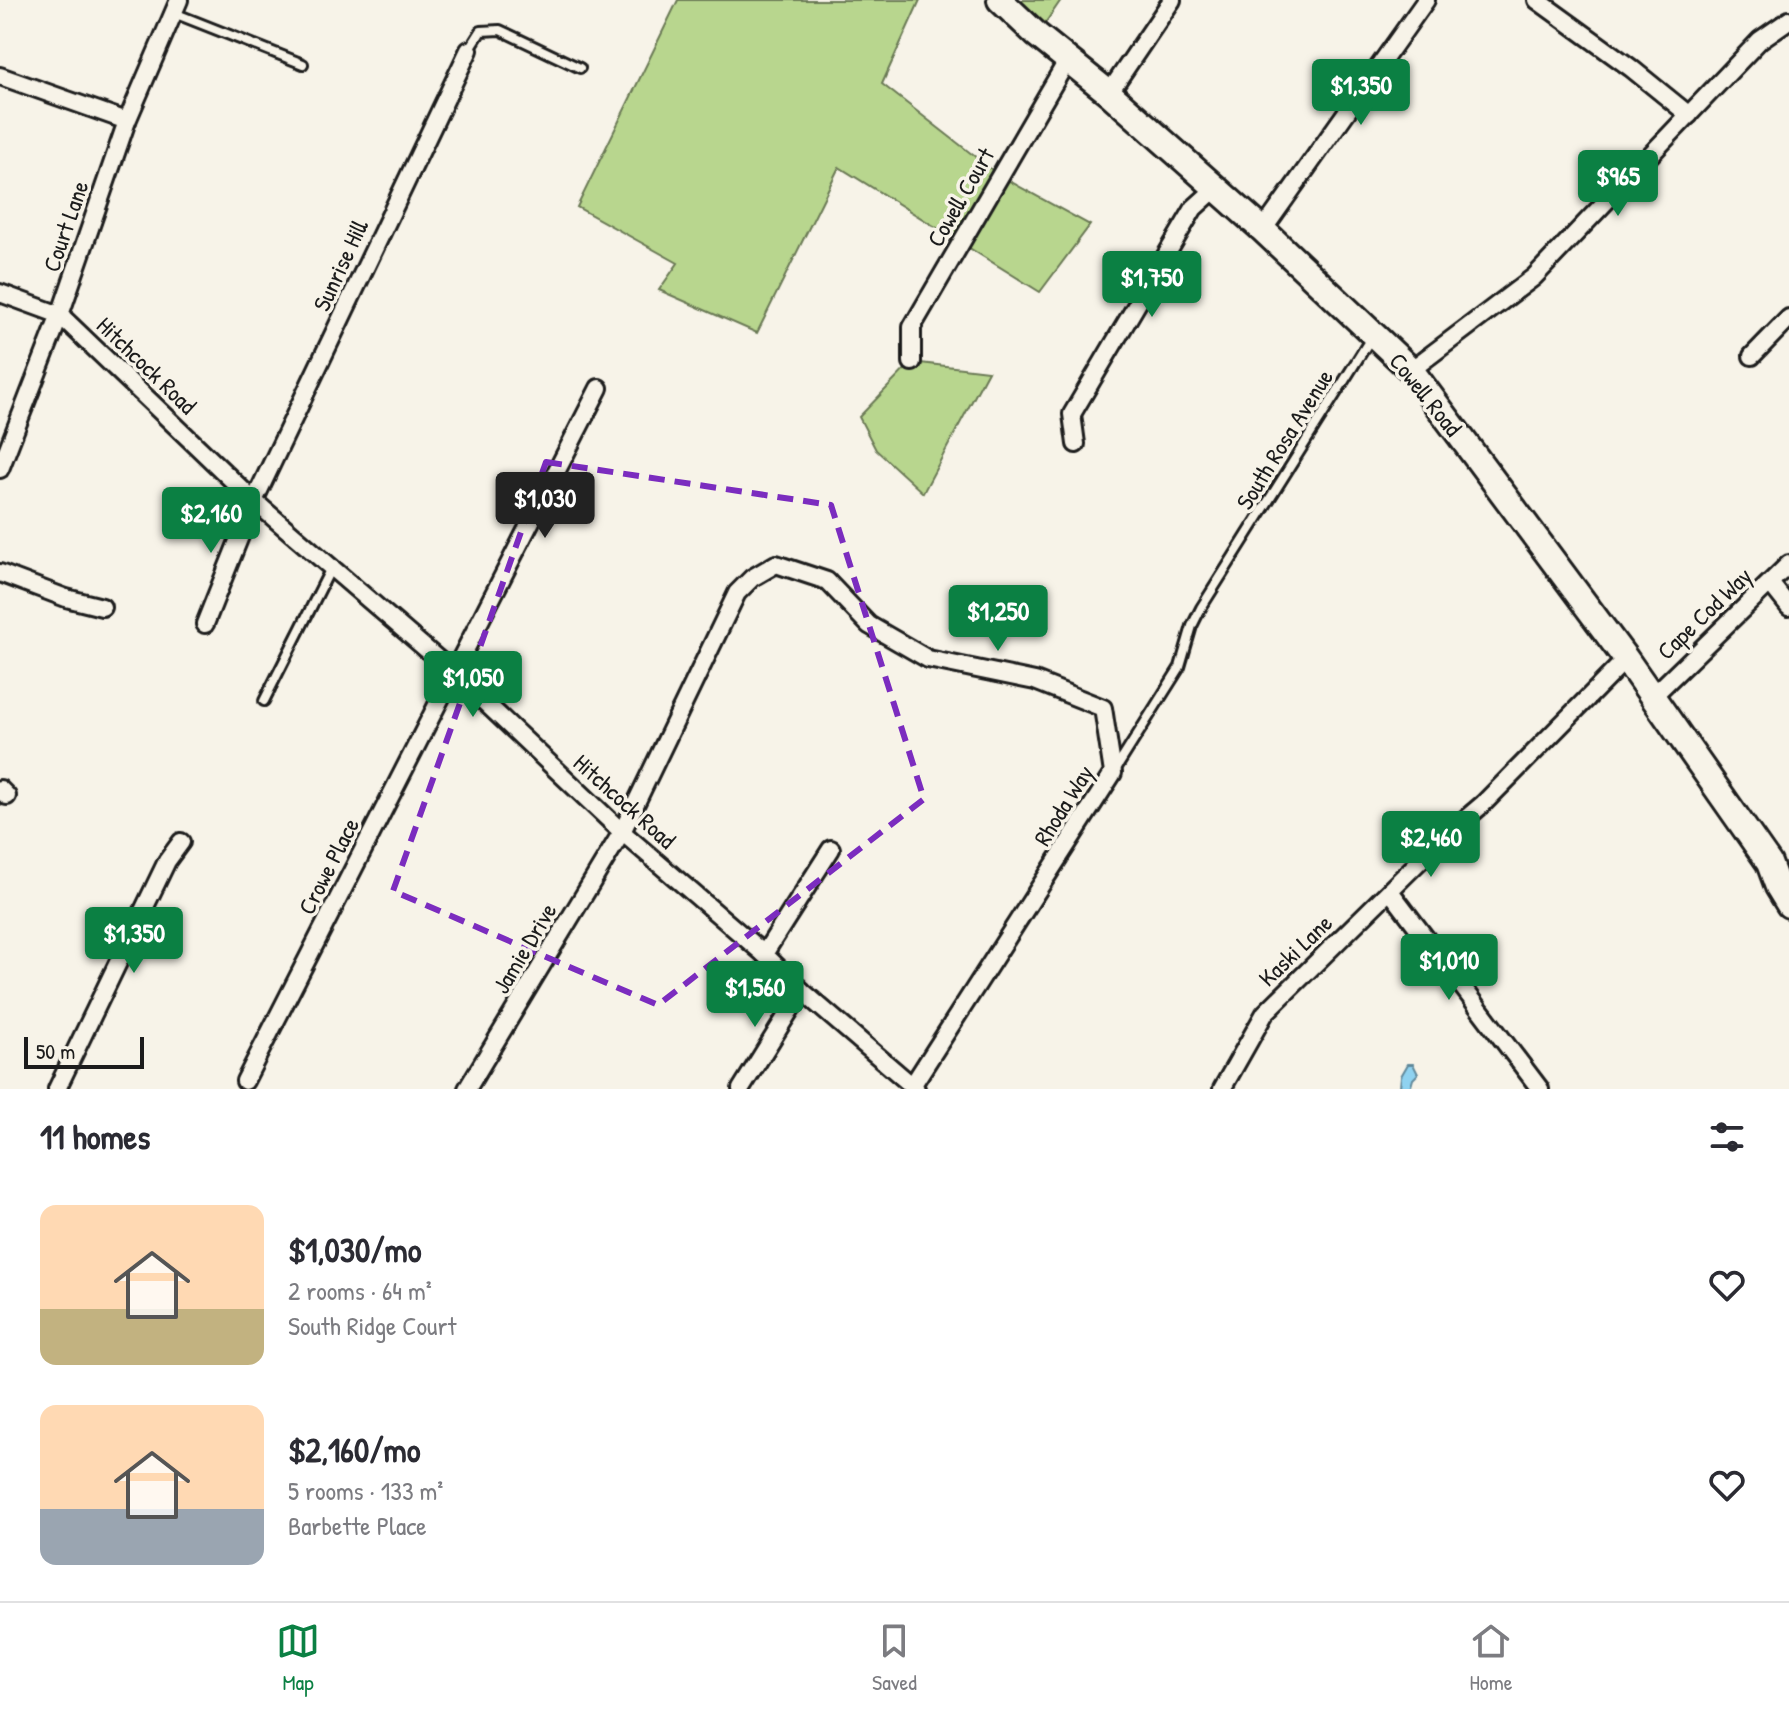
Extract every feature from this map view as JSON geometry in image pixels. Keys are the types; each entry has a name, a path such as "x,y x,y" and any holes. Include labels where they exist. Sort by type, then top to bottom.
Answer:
{"street":[{"name":"Cowell Road","path":"1000,0 1263,230 1411,370 1779,868 1778,887 1789,905"},
{"path":"1109,93 1172,0"},
{"path":"1263,230 1426,0"},
{"path":"1537,0 1631,68 1689,115"},
{"name":"Court Lane","path":"0,469 60,315 127,121 176,6"},
{"path":"1411,370 1534,277 1760,40 1789,20"},
{"name":"Sunrise Hill","path":"205,624 254,501 469,50"},
{"name":"Cowell Court","path":"912,362 912,327 1067,61"},
{"path":"0,76 127,121"},
{"path":"1076,444 1072,414 1194,208 1215,189"},
{"path":"0,293 60,315"},
{"name":"Hitchcock Road","path":"60,315 254,501 454,673 622,832 914,1087"},
{"path":"1752,356 1789,318"},
{"name":"Crowe Place","path":"245,1081 599,388"},
{"name":"Rhoda Way","path":"622,832 737,593 752,578 776,564 827,581 869,625 928,659 1035,681 1103,708 1113,773 914,1087"},
{"name":"Cape Cod Way","path":"1652,697 1789,564"},
{"path":"0,573 66,598 102,607"},
{"path":"1770,583 1789,607"},
{"name":"Kaski Lane","path":"1223,1089 1265,1013 1483,804 1626,659"},
{"name":"Jamie Drive","path":"467,1089 622,832"},
{"path":"57,1089 167,861 181,842"},
{"path":"764,954 831,849"},
{"path":"1390,891 1540,1089"},
{"path":"741,1089 802,991"}],"lane":[{"path":"176,6 303,64"},
{"path":"469,50 481,31 500,30 580,68"},
{"name":"South Rosa Avenue","path":"1113,773 1180,667 1196,617 1373,334"},
{"path":"264,701 332,567"}],"highlighted area":[{"path":"546,462 831,505 924,799 658,1005 393,891"}],"green space":[{"path":"678,0 920,0 882,84 1000,176 1090,225 1040,292 839,167 757,333 659,290 678,263 577,207"},
{"path":"1000,0 1061,0 1037,35"},
{"path":"912,362 988,371 923,493 876,450 859,417"}],"water":[{"path":"1408,1064 1413,1064 1418,1074 1411,1086 1403,1089 1400,1087 1401,1076"}]}
